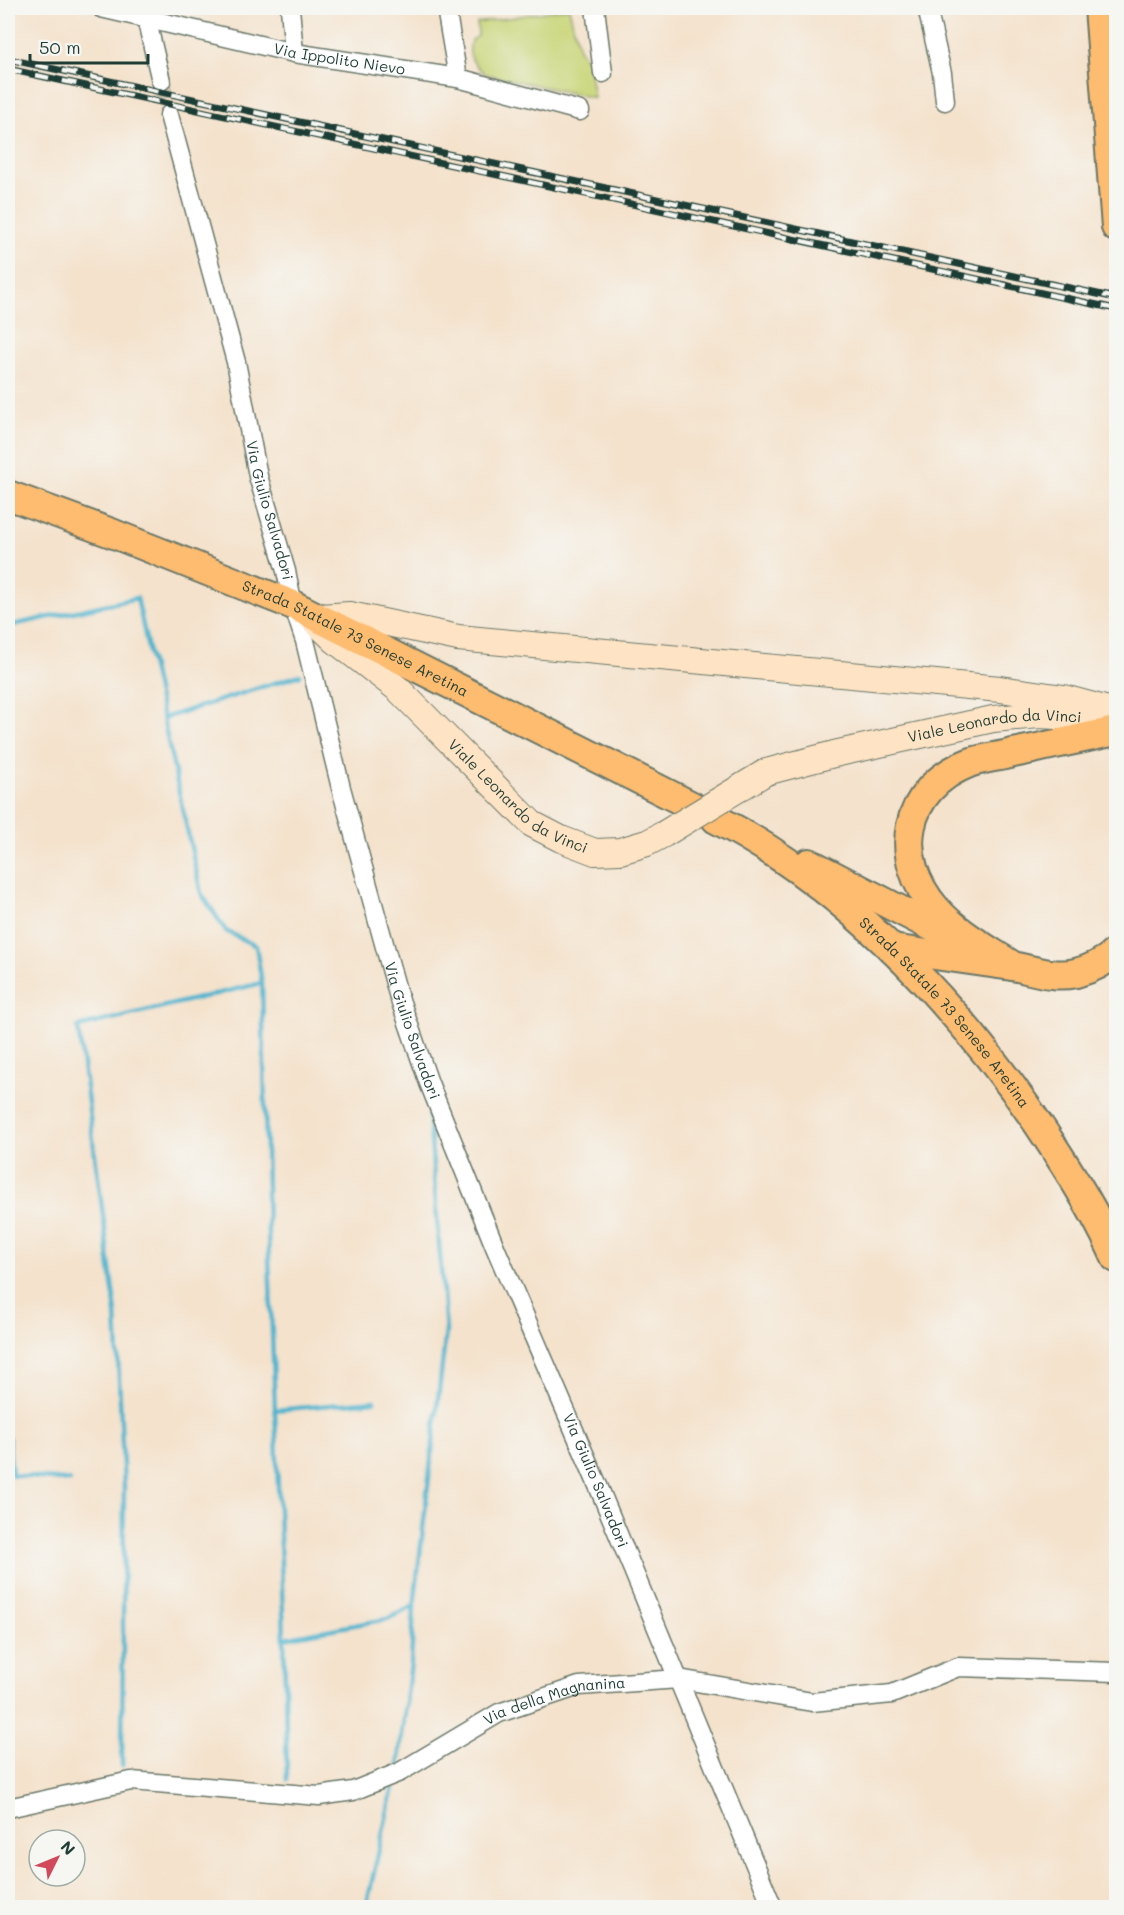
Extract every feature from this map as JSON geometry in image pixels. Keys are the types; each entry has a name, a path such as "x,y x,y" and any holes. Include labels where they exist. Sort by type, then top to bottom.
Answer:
{"main road":[{"path":"1098,8 1116,226"},
{"name":"Strada Statale 73 Senese Aretina","path":"8,495 114,534 305,611 745,834 838,902 892,949 951,1011 992,1058 1016,1091 1075,1180 1116,1258"},
{"name":"Viale Leonardo da Vinci","path":"305,611 350,615 458,638 990,688 1064,698 1116,712 1088,718 1040,715 993,719 834,754 766,772 647,843 620,851 595,852 561,839 532,824 398,689 336,641 305,611"},
{"path":"1013,966 964,933 936,909 920,887 910,859 909,825 923,795 944,777 969,763 1116,731"},
{"path":"745,834 814,865 920,921 1013,966"},
{"path":"920,921 901,932 892,949 1013,966 1038,973 1075,973 1103,962 1116,952"}],"street":[{"name":"Via Ippolito Nievo","path":"100,8 144,13 294,52 458,78 580,111"},
{"path":"290,8 294,52"},
{"path":"446,8 458,78"},
{"path":"595,8 603,73"},
{"path":"927,8 942,73 945,101"},
{"path":"144,13 161,81"},
{"name":"Via Giulio Salvadori","path":"169,115 236,362 258,476 286,571 305,611 305,642 341,788 398,994 429,1083 500,1258 679,1679 773,1908"},
{"name":"Via della Magnanina","path":"8,1808 131,1781 319,1796 353,1791 400,1772 499,1713 579,1686 679,1679 812,1702 892,1694 958,1667 1116,1672"}],"green space":[{"path":"569,8 579,49 588,62 594,98 485,74 472,59 470,47 471,41 478,36 477,23"}],"waterway":[{"path":"8,626 137,598 201,893 226,931 256,946 262,983 268,1232 284,1638 287,1780"},
{"path":"164,718 300,675"},
{"path":"122,1766 124,1487 116,1313 78,1027 262,983"},
{"path":"398,1767 446,1331 429,1115"},
{"path":"275,1410 375,1401"},
{"path":"8,1437 12,1475 70,1481"},
{"path":"284,1638 387,1619 414,1606"},
{"path":"366,1908 395,1778"}],"tunnel":[{"path":"161,81 169,115"}],"railway":[{"path":"8,59 1116,298"},
{"path":"8,69 1116,309"}]}
